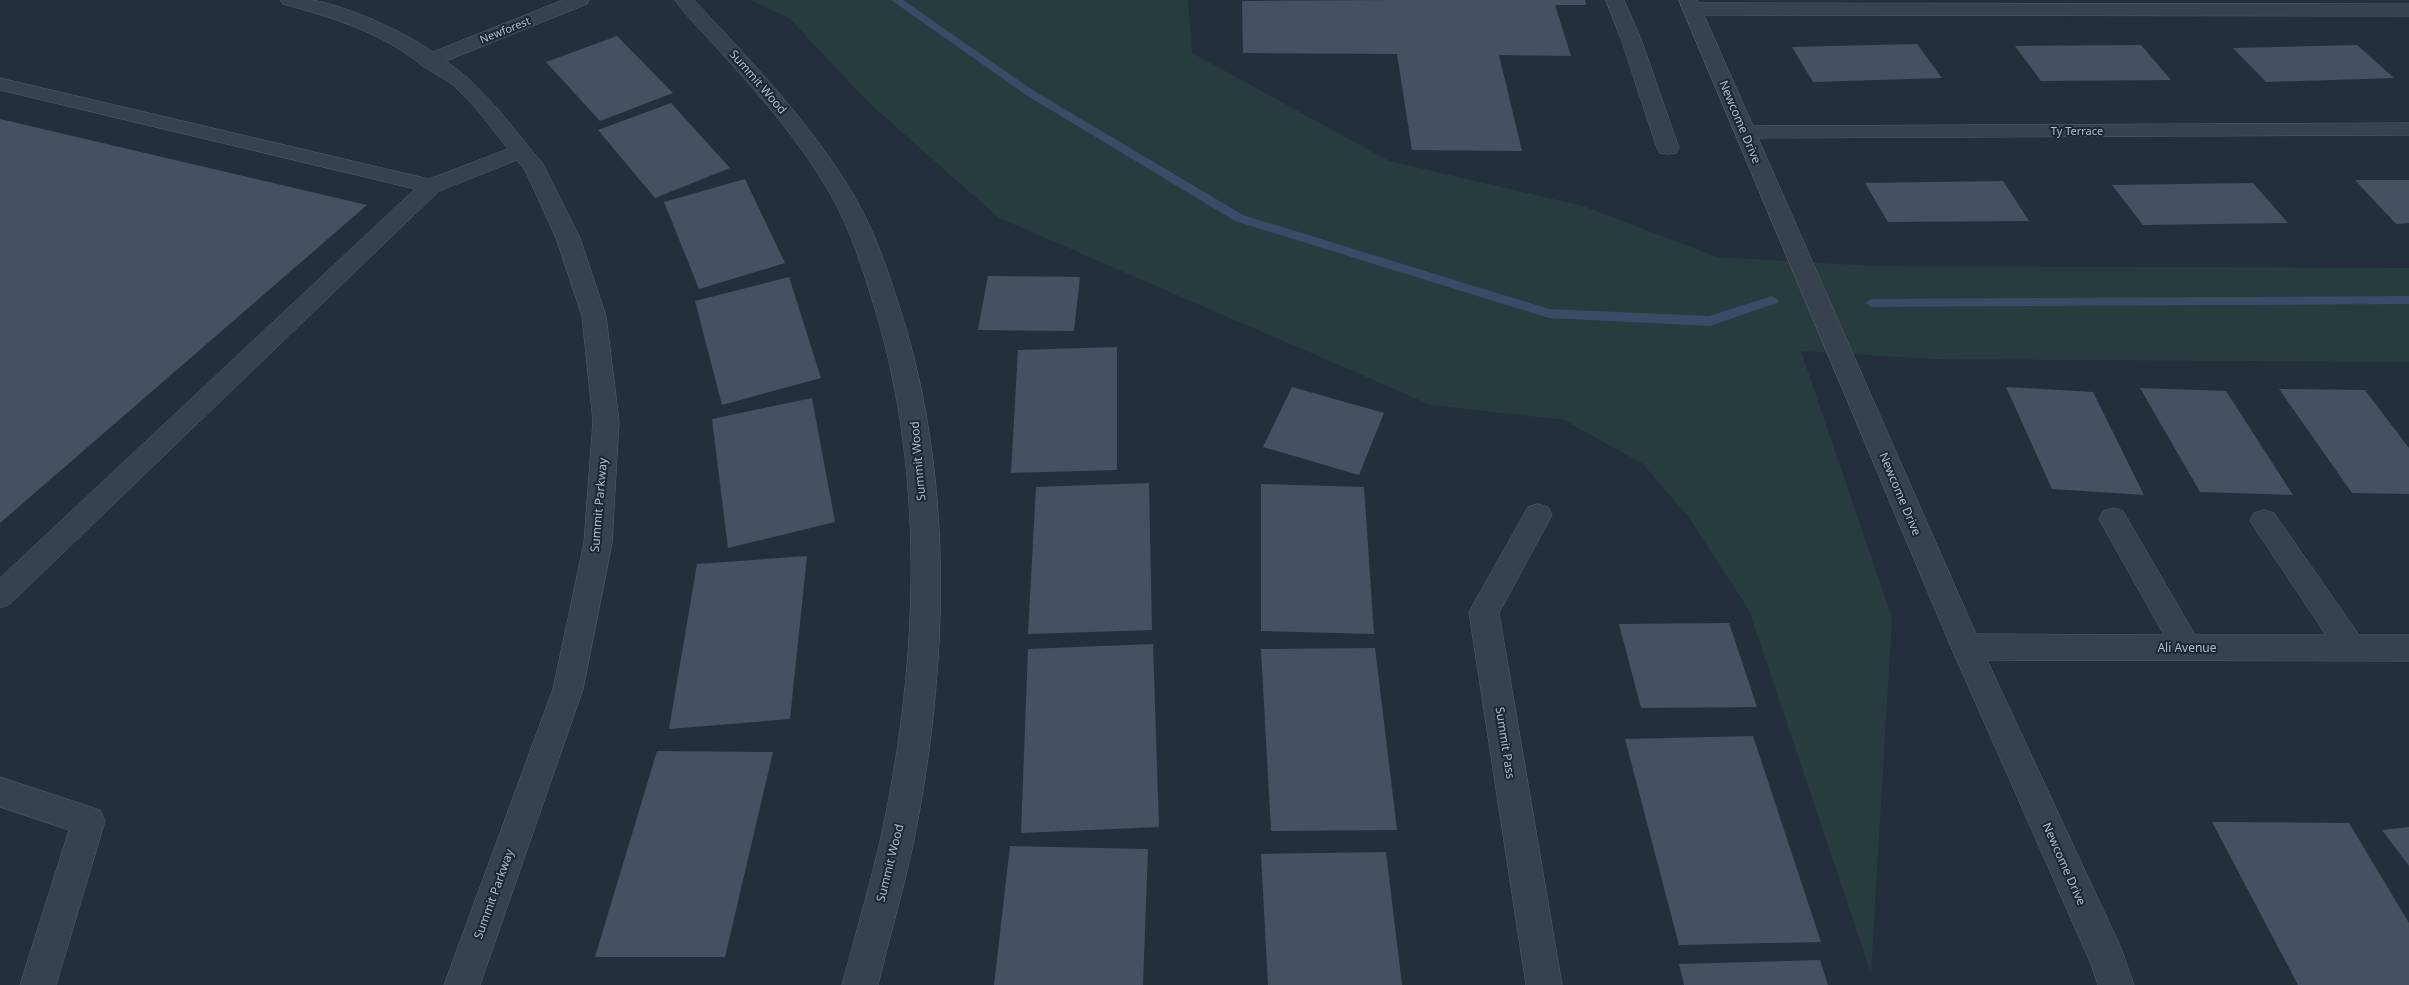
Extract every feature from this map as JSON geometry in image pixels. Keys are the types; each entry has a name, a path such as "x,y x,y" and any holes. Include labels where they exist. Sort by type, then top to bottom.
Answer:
{"street":[{"name":"Newforest","path":"430,61 580,0"},
{"name":"Summit Wood","path":"684,0 781,106 821,162 859,227 891,314 914,414 926,550 919,693 900,826 860,985"},
{"path":"1615,0 1631,39 1668,148"},
{"name":"Summit Parkway","path":"296,1 375,28 418,51 460,81 491,113 535,169 568,238 594,316 606,422 598,543 568,689 462,985"},
{"path":"1690,4 2182,5 2409,10"},
{"name":"Newcome Drive","path":"1690,4 1966,647 2108,961 2116,985"},
{"path":"0,84 431,186"},
{"name":"Ty Terrace","path":"1744,132 2409,129"},
{"path":"0,596 431,186 521,151"},
{"name":"Summit Pass","path":"1538,515 1484,612 1544,985"},
{"path":"2113,519 2187,648"},
{"path":"2264,521 2351,648"},
{"name":"Ali Avenue","path":"1966,647 2409,648"},
{"path":"0,792 88,821 38,985"}],"green space":[{"path":"750,0 1188,0 1192,53 1389,161 1583,206 1717,257 1874,266 2409,268 2409,362 1931,359 1801,351 1892,618 1871,973 1749,610 1687,515 1643,464 1564,420 1431,405 999,218 869,103 789,18"}],"building":[{"path":"1585,0 1586,5 1555,5 1571,56 1499,55 1522,151 1412,150 1397,54 1243,53 1242,1"},
{"path":"617,36 673,93 600,121 546,62"},
{"path":"1917,44 1942,78 1813,82 1792,47"},
{"path":"2141,45 2171,80 2041,81 2015,46"},
{"path":"2357,45 2394,78 2266,82 2233,48"},
{"path":"671,103 730,168 655,198 598,130"},
{"path":"0,119 367,205 0,523"},
{"path":"745,179 785,263 699,289 664,202"},
{"path":"2355,180 2409,180 2409,223 2396,224"},
{"path":"2003,181 2029,221 1888,222 1865,183"},
{"path":"2253,183 2288,223 2143,225 2112,185"},
{"path":"988,276 1080,277 1074,331 978,330"},
{"path":"789,277 821,378 722,405 695,301"},
{"path":"1117,347 1117,470 1011,473 1018,350"},
{"path":"1292,387 1384,413 1359,475 1263,447"},
{"path":"2006,387 2093,392 2144,495 2052,489"},
{"path":"2140,388 2226,391 2293,495 2200,492"},
{"path":"2279,389 2365,390 2409,448 2409,494 2352,493"},
{"path":"812,398 835,522 728,548 712,419"},
{"path":"1149,483 1152,630 1028,634 1036,487"},
{"path":"1261,484 1364,487 1374,634 1261,631"},
{"path":"807,556 790,719 669,729 697,564"},
{"path":"1729,623 1757,707 1641,708 1619,624"},
{"path":"1153,644 1159,827 1021,833 1028,649"},
{"path":"1375,648 1397,830 1271,831 1261,649"},
{"path":"1753,736 1821,942 1679,945 1625,739"},
{"path":"657,751 773,752 725,957 595,957"},
{"path":"2212,822 2349,823 2409,923 2409,985 2298,985"},
{"path":"2409,827 2409,866 2382,830"},
{"path":"1010,846 1148,849 1143,985 994,985"},
{"path":"1386,852 1402,985 1268,985 1261,854"},
{"path":"1820,960 1828,985 1684,985 1679,964"}],"waterway":[{"path":"896,0 1030,93 1239,218 1549,313 1710,321 1772,300"},
{"path":"1872,303 2409,300"}]}
